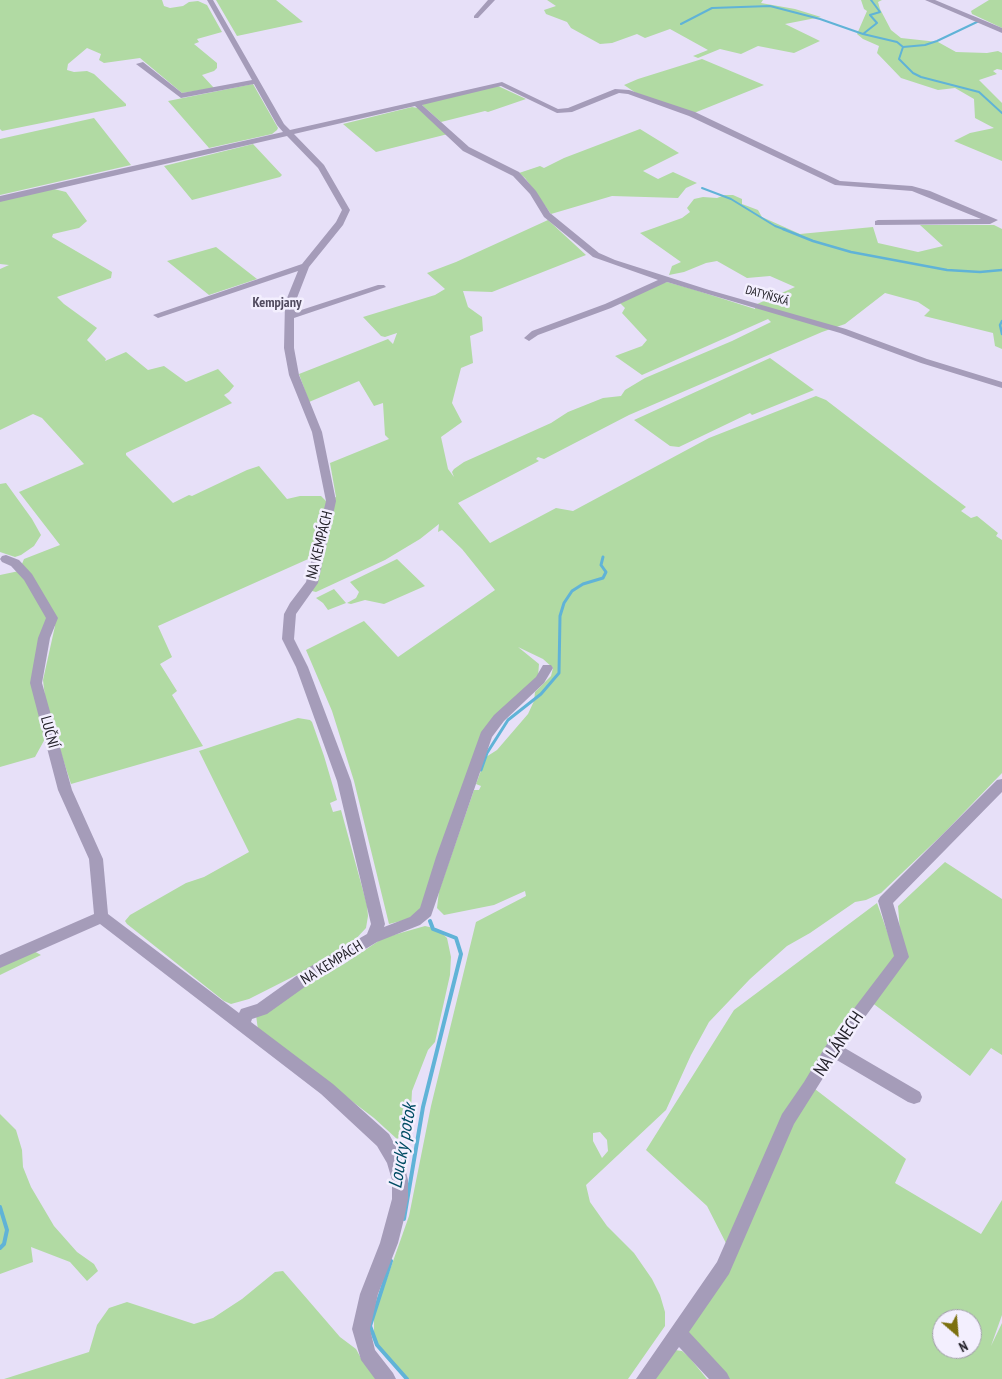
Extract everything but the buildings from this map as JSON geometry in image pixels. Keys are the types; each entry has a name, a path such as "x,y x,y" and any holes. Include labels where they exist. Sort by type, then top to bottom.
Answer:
{"street":[{"path":"210,0 281,125 288,133"},
{"path":"476,17 492,0"},
{"path":"929,0 1002,31"},
{"path":"140,64 181,96 257,81"},
{"path":"0,199 502,84 551,109 561,111 569,110 618,91 629,92 692,114 838,183 919,191 998,220"},
{"name":"DATYŇSKÁ","path":"416,103 466,149 516,174 533,193 547,215 596,255 667,280 844,331 924,361 1002,384"},
{"name":"NA KEMPÁCH","path":"242,1024 246,1014 262,1009 311,974 372,938 378,924 344,780 302,667 288,639 290,614 312,583 331,500 330,487 317,432 294,375 289,348 291,298 305,266 340,223 346,210 321,167 288,133"},
{"path":"878,223 998,220"},
{"path":"158,315 305,266"},
{"path":"529,338 667,280"},
{"path":"290,316 381,287"},
{"name":"LUČNÍ","path":"6,559 15,563 28,577 52,618 44,638 36,683 65,790 96,859 101,917"},
{"path":"372,938 415,921 426,912 443,857 486,735 500,718 540,680 547,668"},
{"name":"NA LÁNECH","path":"645,1379 723,1268 788,1119 810,1087 832,1049 902,957 885,901 1002,784"},
{"path":"0,962 101,917 327,1089 383,1140 395,1160 400,1180 400,1199 389,1243 369,1294 361,1329 367,1354 388,1379"},
{"path":"832,1049 914,1097"},
{"path":"678,1333 721,1379"}],"green space":[{"path":"0,0 162,0 164,6 170,8 198,1 207,5 222,32 197,39 199,42 194,44 217,63 217,68 214,71 202,75 214,88 182,93 140,58 104,63 99,60 101,54 87,48 68,64 67,70 74,72 87,71 94,74 126,106 2,131 0,129"},
{"path":"216,0 276,0 303,22 237,36"},
{"path":"547,0 763,0 761,3 795,9 821,17 785,24 820,41 794,53 758,46 741,54 720,49 698,58 693,56 708,50 670,29 645,38 637,34 612,43 600,44 571,28 567,22 546,14 544,10 556,6"},
{"path":"861,0 882,0 878,2 880,9 891,30 901,38 938,42 956,52 987,53 998,51 1002,53 1002,70 997,69 993,71 997,74 979,80 1002,103 1002,161 954,141 970,133 994,128 975,118 974,99 955,88 938,90 901,78 877,53 879,46 863,39 857,34 867,11 864,9"},
{"path":"989,0 1002,0 1002,28 972,14 971,11"},
{"path":"702,59 764,85 694,113 636,93 624,85 638,79"},
{"path":"253,84 278,128 277,130 272,134 209,148 168,101"},
{"path":"498,86 526,99 488,112 485,111 441,122 422,105 423,103"},
{"path":"412,107 418,108 448,134 376,152 343,124"},
{"path":"94,118 131,165 0,195 0,139"},
{"path":"640,129 679,153 643,171 658,179 673,172 697,183 686,188 678,198 612,196 551,214 525,178 519,173 540,166 544,168 564,158"},
{"path":"253,144 282,175 280,177 192,200 164,166"},
{"path":"54,189 66,192 87,221 79,228 53,234 52,237 112,272 111,278 57,297 97,328 87,340 106,359 105,361 126,352 148,370 164,366 186,382 218,369 234,386 224,395 232,403 126,453 173,503 259,466 287,499 300,496 321,496 326,501 336,497 330,463 389,439 385,435 383,403 374,406 359,381 309,402 299,374 388,339 393,344 397,333 385,337 381,336 363,317 435,295 445,289 427,273 456,262 548,220 586,255 492,292 463,291 468,307 482,317 483,331 470,336 473,363 461,368 452,403 462,422 441,437 448,469 454,477 452,472 454,469 464,462 551,423 568,412 603,398 621,396 625,390 645,378 732,341 771,322 768,319 642,375 615,356 642,346 647,340 622,313 625,308 620,303 662,283 667,282 755,309 755,305 795,287 770,276 747,278 717,261 669,275 672,266 681,262 640,233 682,218 690,212 687,208 694,199 733,195 742,199 742,204 758,210 762,217 800,234 873,227 878,243 918,252 943,246 920,225 994,225 1002,229 1002,349 995,346 993,333 924,316 930,310 918,302 885,293 845,324 822,332 629,415 544,459 538,457 536,459 539,461 458,503 490,543 556,508 573,511 709,438 816,396 826,400 966,507 961,511 971,518 977,516 998,533 996,536 1002,540 1002,773 944,833 881,893 866,900 855,902 810,933 787,946 750,979 709,1022 691,1055 666,1110 586,1185 590,1202 607,1226 634,1253 652,1279 660,1295 665,1312 665,1326 628,1379 406,1379 381,1352 374,1341 374,1315 409,1216 431,1106 476,922 526,896 525,891 494,905 444,915 437,908 439,891 474,790 479,790 481,786 476,784 486,757 497,750 528,714 534,701 535,692 551,676 553,668 543,659 518,647 539,664 538,677 489,726 421,916 389,924 354,781 332,711 306,650 364,621 398,657 495,590 462,549 442,530 438,532 439,524 420,539 385,560 316,592 312,591 312,587 326,545 315,556 158,626 172,657 160,664 177,691 172,695 203,746 71,784 46,706 43,680 55,626 48,627 36,683 46,737 35,757 0,767 0,575 19,571 24,559 60,545 19,492 84,464 42,418 33,414 0,430 0,269 9,265 0,264 0,200","holes":["600,1132 607,1140 608,1151 602,1158 593,1141 593,1133"]},
{"path":"216,247 257,279 209,295 167,261"},
{"path":"770,358 814,390 752,415 750,413 679,447 670,446 634,420"},
{"path":"6,483 41,535 34,546 15,557 0,552 0,484"},
{"path":"397,559 425,586 384,604 365,600 351,604 347,603 356,598 359,592 350,582"},
{"path":"334,589 346,603 328,610 316,598"},
{"path":"298,718 312,722 324,756 337,800 330,803 333,812 341,810 367,905 366,928 352,943 332,957 249,999 231,1004 224,1001 125,921 130,915 186,883 204,877 249,852 199,751"},
{"path":"945,862 1002,899 1002,1055 991,1048 970,1076 871,1002 811,1086 906,1159 895,1183 981,1234 1002,1200 1002,1315 991,1346 1002,1323 1002,1379 721,1379 678,1333 730,1251 707,1206 646,1150 734,1010 877,903 898,962 902,957 898,906"},
{"path":"425,926 438,929 447,938 451,957 450,975 435,1042 428,1050 412,1091 410,1127 397,1139 374,1118 258,1030 256,1015 344,964 383,938"},
{"path":"32,950 41,955 0,975 0,966"},
{"path":"0,1114 16,1130 22,1150 23,1167 31,1187 54,1226 77,1252 94,1264 98,1271 87,1281 70,1262 31,1247 33,1262 0,1274"},
{"path":"283,1271 340,1337 356,1349 362,1360 380,1379 4,1379 89,1352 97,1325 109,1308 127,1302 194,1324 213,1318 242,1299 275,1272"},
{"path":"675,1350 682,1351 689,1357 707,1379 652,1379"}],"waterway":[{"path":"863,34 877,23 870,15 880,12 871,0"},
{"path":"681,24 712,8 770,6 820,19 863,34"},
{"path":"903,47 925,45 937,41 979,21"},
{"path":"863,34 897,42 903,47"},
{"path":"903,47 899,59 913,73 921,77 979,92 1002,113"},
{"path":"702,188 731,199 775,226 786,230"},
{"path":"783,229 813,241 851,252 947,270 980,272 1002,270"},
{"path":"1002,321 1000,325 1002,334"},
{"name":"Loucký potok","path":"481,770 487,753 508,720 541,694 559,673 560,616 564,603 572,591 583,584 603,578 606,572 601,565 603,557"},
{"name":"Loucký potok","path":"404,1219 423,1107 461,954 456,938 433,929 430,921"},
{"path":"0,1207 7,1230 4,1244 0,1248"},
{"name":"Loucký potok","path":"391,1261 370,1326 377,1345 407,1379"}],"district":[{"name":"Kempjany","path":"277,303"}]}
